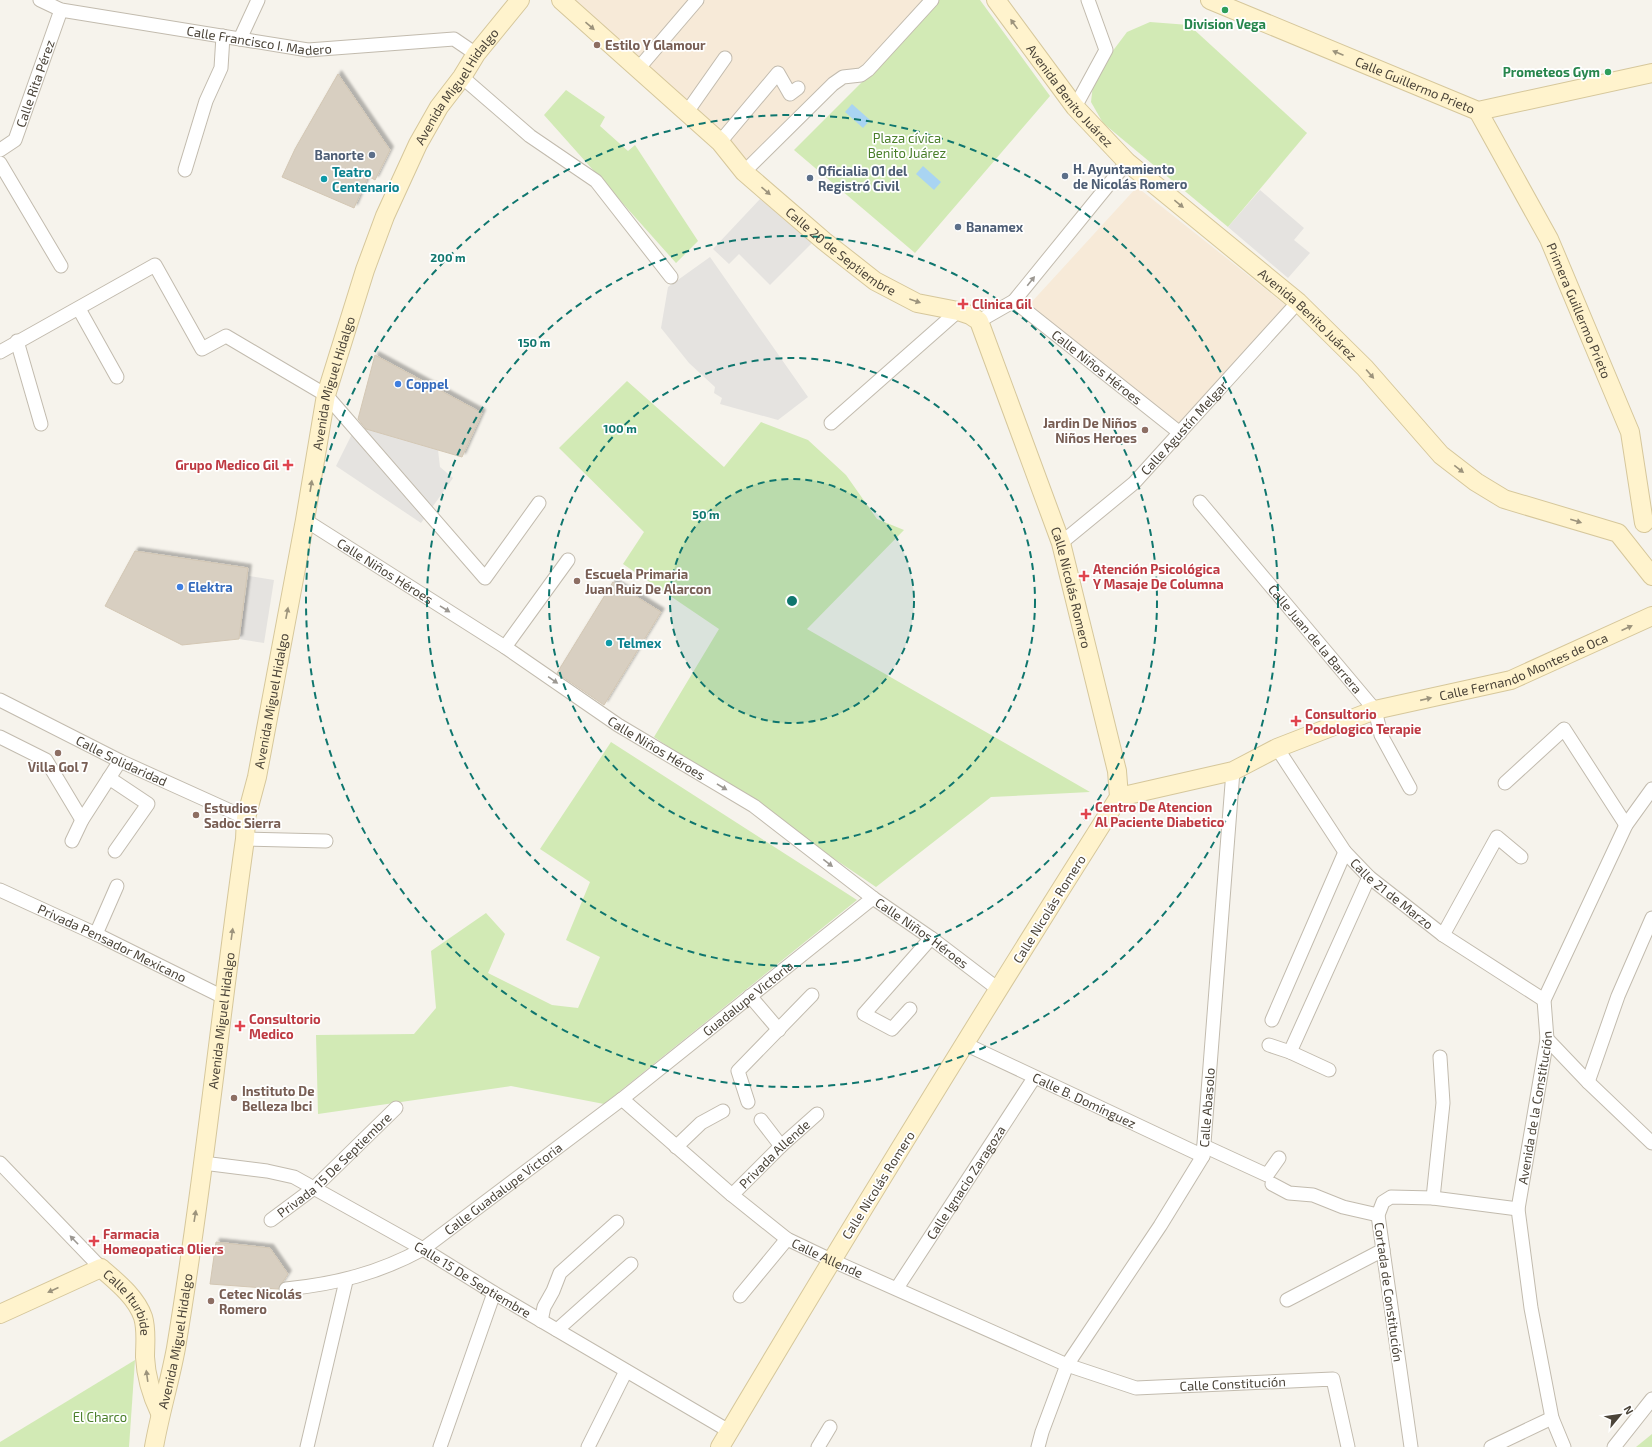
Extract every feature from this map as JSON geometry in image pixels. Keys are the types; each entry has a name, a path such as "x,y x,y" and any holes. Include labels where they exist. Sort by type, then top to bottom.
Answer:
{"main road":[{"name":"Avenida Miguel Hidalgo","path":"154,1447 160,1413 176,1347 204,1163 223,997 245,840 246,818 257,777 305,520 326,395 365,270 385,216 422,137 439,107 462,77 476,54 520,0"},
{"name":"Calle 20 de Septiembre","path":"561,0 720,142 744,172 824,241 875,281 917,303 958,311 970,315 979,321"},
{"name":"Avenida Benito Juárez","path":"996,0 1075,107 1127,162 1298,302 1365,368 1441,455 1476,482 1504,499 1618,534"},
{"name":"Calle Guillermo Prieto","path":"1210,0 1478,111 1652,73"},
{"name":"Primera Guillermo Prieto","path":"1478,111 1549,239 1630,432 1648,524"},
{"name":"Calle Nicolás Romero","path":"723,1443 831,1260 998,989 1119,797 1117,771 1061,543 979,321"},
{"path":"1648,524 1618,534 1652,576"},
{"name":"Calle Fernando Montes de Oca","path":"1119,797 1233,772 1276,748 1375,710 1511,680 1652,616"},
{"path":"0,1314 101,1268"},
{"name":"Calle Iturbide","path":"101,1268 130,1296 142,1316 146,1328 147,1379 150,1391 160,1413"}],"street":[{"name":"Calle Francisco I. Madero","path":"40,0 61,10 308,50 454,39 476,54"},
{"path":"240,39 258,0"},
{"path":"638,68 697,0"},
{"path":"744,172 833,84 844,77 861,75 868,70 932,0"},
{"path":"1075,107 1106,50 1088,0"},
{"name":"Calle Rita Pérez","path":"0,150 15,140 61,10"},
{"path":"185,170 206,101 221,68 223,36"},
{"path":"687,112 725,58"},
{"path":"720,142 778,73 790,94 798,88"},
{"path":"462,77 530,136 596,181 672,277"},
{"path":"979,321 1014,301 1127,162"},
{"path":"0,163 61,266"},
{"path":"0,352 17,341 79,309 155,265 202,349 226,336 326,395 485,578 539,503"},
{"name":"Calle Niños Héroes","path":"1014,301 1180,433"},
{"name":"Calle Agustín Melgar","path":"1061,543 1134,483 1298,302"},
{"path":"79,309 117,378"},
{"path":"831,423 958,311"},
{"path":"17,341 41,424"},
{"name":"Calle Juan de la Barrera","path":"1200,502 1375,710 1381,735 1410,788"},
{"name":"Calle Niños Héroes","path":"305,520 505,647 618,725 754,806 873,898 931,938 998,989"},
{"path":"505,647 568,560"},
{"name":"Calle Solidaridad","path":"0,700 120,761 246,818"},
{"path":"1505,783 1564,729 1626,825"},
{"path":"0,737 46,760 82,820"},
{"name":"Calle 21 de Marzo","path":"1276,748 1345,852 1369,878 1443,935 1544,1000"},
{"path":"72,841 82,820 120,761"},
{"name":"Calle Abasolo","path":"1038,1447 1042,1432 1067,1365 1160,1226 1204,1151 1233,772"},
{"path":"109,778 148,804 115,851"},
{"path":"1544,1000 1626,825 1652,789"},
{"path":"1443,935 1497,837 1521,857"},
{"path":"245,840 326,841"},
{"path":"1272,1020 1345,852"},
{"path":"1290,1052 1369,878"},
{"path":"96,934 117,886"},
{"name":"Privada Pensador Mexicano","path":"0,890 96,934 223,997"},
{"name":"Guadalupe Victoria","path":"622,1099 873,898"},
{"path":"1588,1082 1618,996 1652,918"},
{"path":"910,1009 892,1029 864,1014 931,938"},
{"path":"748,1102 738,1071 812,994"},
{"path":"750,996 779,1030"},
{"name":"Avenida de la Constitución","path":"1544,1000 1548,1039 1518,1209 1531,1308 1552,1418 1564,1447"},
{"path":"1548,1039 1588,1082 1652,1143"},
{"name":"Calle B. Domínguez","path":"965,1044 1034,1078 1204,1151 1267,1175 1279,1158"},
{"path":"1269,1045 1290,1052 1329,1070"},
{"path":"1433,1198 1443,1103 1440,1057"},
{"name":"Calle Ignacio Zaragoza","path":"897,1288 1034,1078"},
{"name":"Calle Allende","path":"622,1099 732,1195 787,1239 1067,1365"},
{"name":"Calle Guadalupe Victoria","path":"286,1289 346,1280 397,1263 423,1249 622,1099"},
{"name":"Privada 15 De Septiembre","path":"271,1220 314,1188 396,1108"},
{"path":"676,1146 701,1123 723,1111"},
{"name":"Privada Allende","path":"732,1195 781,1146 817,1114"},
{"path":"761,1120 781,1146"},
{"name":"Calle Iturbide","path":"0,1163 101,1268"},
{"name":"Calle 15 De Septiembre","path":"204,1163 268,1170 294,1177 423,1249 626,1371 723,1443"},
{"path":"1272,1184 1289,1193 1313,1195 1343,1207 1378,1215"},
{"name":"Cortada de Constitución","path":"1410,1447 1378,1215 1383,1202 1391,1197 1433,1198 1518,1209"},
{"path":"541,1321 544,1307 553,1291 560,1273 617,1222"},
{"path":"740,1296 787,1239"},
{"path":"1287,1300 1383,1250"},
{"path":"557,1330 631,1264"},
{"path":"307,1447 346,1280"},
{"path":"440,1447 494,1293"},
{"name":"Calle Constitución","path":"1067,1365 1136,1388 1333,1379 1348,1447"},
{"path":"588,1447 626,1371"},
{"path":"1614,1447 1652,1399"},
{"path":"1491,1447 1552,1418"},
{"path":"818,1447 830,1427"}],"shaded area":[{"path":"559,0 927,0 864,73 843,77 744,172"},
{"path":"1137,187 1288,307 1179,428 1028,306"},
{"path":"1260,190 1304,228 1294,240 1310,253 1288,278 1228,227"},
{"path":"760,199 813,242 770,285 739,254 729,264 713,249"},
{"path":"710,257 808,397 778,420 720,404 722,398 714,393 715,387 689,363 661,328 668,287"},
{"path":"356,426 438,450 440,467 453,478 421,523 336,466"},
{"path":"249,576 274,580 264,643 239,639"}],"green space":[{"name":"Plaza cívica Benito Juárez","path":"935,0 980,0 1050,96 915,253 794,150 873,71"},
{"path":"1150,22 1189,25 1307,133 1228,227 1103,123 1091,102 1094,76 1127,32"},
{"path":"566,90 605,117 600,126 628,151 635,145 698,241 676,263 544,115"},
{"path":"627,381 724,467 761,422 808,440 846,475 877,519 904,530 807,629 1090,792 991,797 876,887 654,737 719,629 623,564 644,532 559,448"},
{"path":"611,742 857,900 604,1104 511,1086 318,1114 316,1035 414,1034 436,1008 431,951 486,913 505,934 488,973 552,1005 578,1008 600,957 566,940 590,882 540,849"},
{"name":"El Charco","path":"135,1360 129,1447 0,1447 0,1442"},
{"path":"1652,1434 1652,1447 1636,1447"}],"water":[{"path":"852,104 870,120 863,128 845,112"},
{"path":"923,166 941,182 934,190 916,174"}],"building":[{"path":"338,74 390,150 375,180 368,176 354,208 282,177 295,149"},
{"name":"Coppel","path":"375,355 482,413 462,457 366,429 358,419"},
{"name":"Elektra","path":"135,551 248,568 239,639 182,645 105,606"},
{"name":"Telmex","path":"613,582 661,612 604,705 557,673"},
{"path":"216,1242 270,1248 288,1274 278,1289 210,1284"}],"place":[{"name":"Division Vega","path":"1225,10"},
{"name":"Estilo Y Glamour","path":"597,45"},
{"name":"Prometeos Gym","path":"1608,72"},
{"name":"Banorte","path":"372,155"},
{"name":"H. Ayuntamiento de Nicolás Romero","path":"1065,176"},
{"name":"Oficialia 01 del Registró Civil","path":"810,178"},
{"name":"Teatro Centenario","path":"324,179"},
{"name":"Banamex","path":"958,227"},
{"name":"Clinica Gil","path":"963,304"},
{"name":"Coppel","path":"398,384"},
{"name":"Jardin De Niños Niños Heroes","path":"1145,430"},
{"name":"Grupo Medico Gil","path":"288,465"},
{"name":"Atención Psicológica Y Masaje De Columna","path":"1084,576"},
{"name":"Escuela Primaria Juan Ruiz De Alarcon","path":"577,581"},
{"name":"Elektra","path":"180,587"},
{"name":"Telmex","path":"609,643"},
{"name":"Consultorio Podologico Terapie","path":"1296,721"},
{"name":"Villa Gol 7","path":"58,753"},
{"name":"Centro De Atencion Al Paciente Diabetico","path":"1086,814"},
{"name":"Estudios Sadoc Sierra","path":"196,815"},
{"name":"Consultorio Medico","path":"240,1026"},
{"name":"Instituto De Belleza Ibci","path":"234,1098"},
{"name":"Farmacia Homeopatica Oliers","path":"94,1241"},
{"name":"Cetec Nicolás Romero","path":"211,1301"}]}
